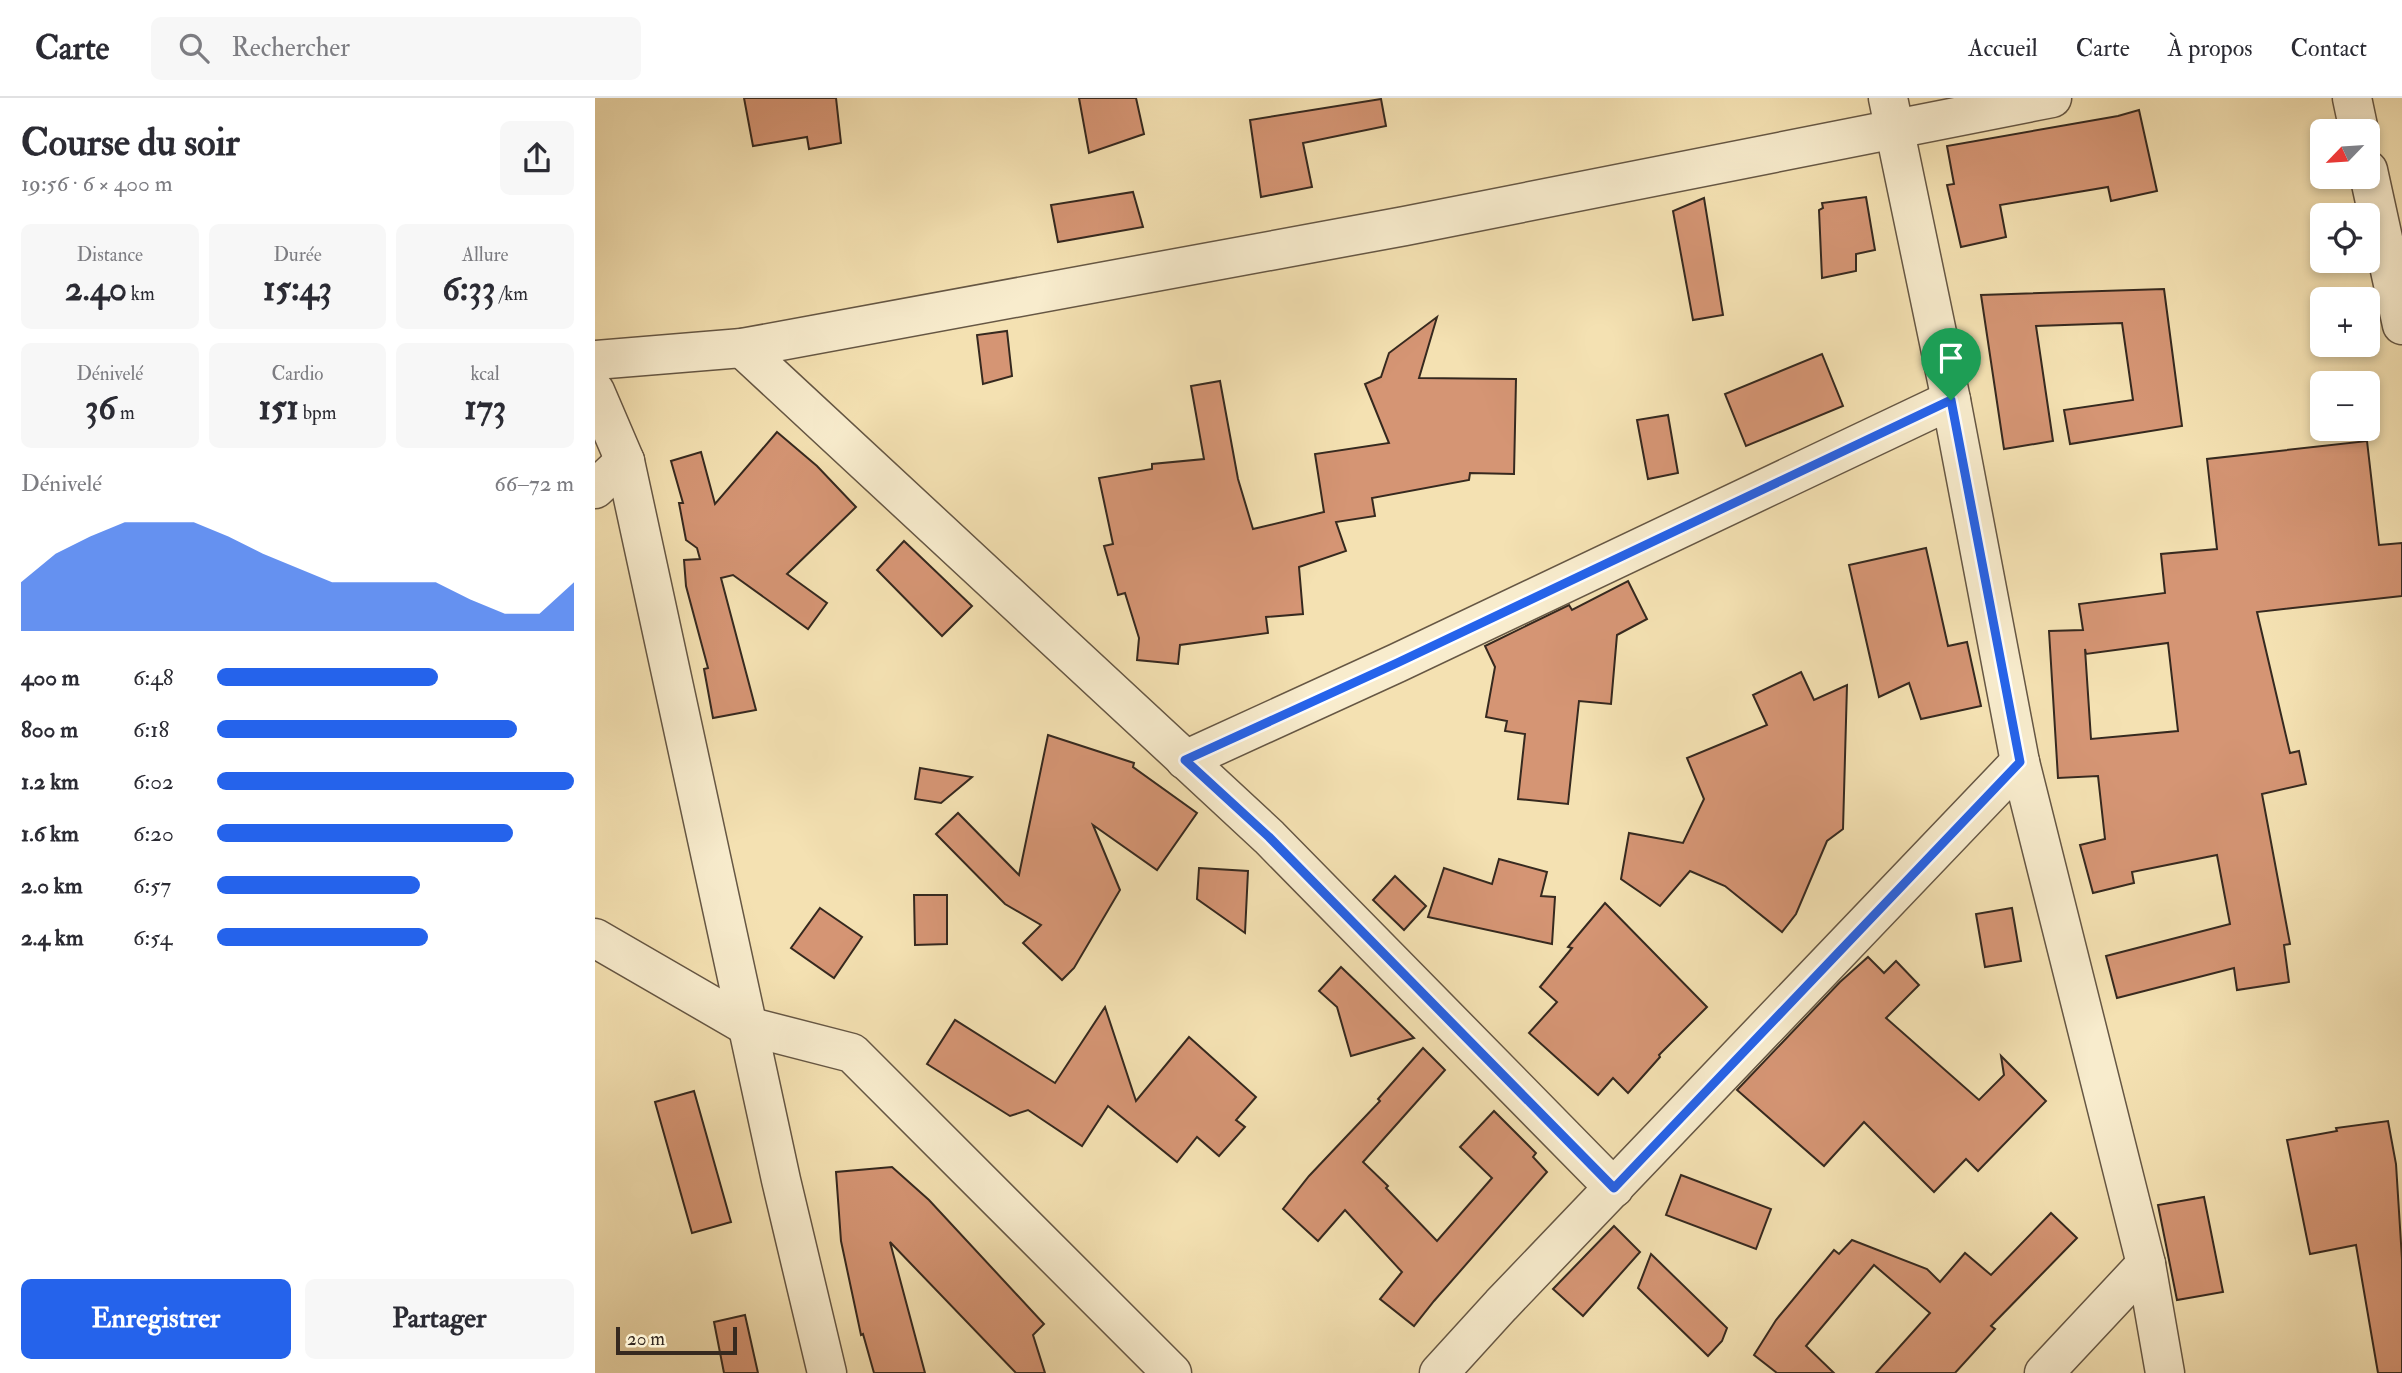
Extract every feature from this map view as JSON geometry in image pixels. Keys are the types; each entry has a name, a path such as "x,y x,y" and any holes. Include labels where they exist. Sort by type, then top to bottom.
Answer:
{"street":[{"path":"595,360 742,348 1405,226 1892,113 2052,98"},
{"path":"2352,98 2356,119"},
{"path":"1892,113 1951,400 2020,762 2146,1264 2165,1373"},
{"path":"2372,189 2402,325"},
{"path":"742,348 1269,837 1614,1188"},
{"path":"595,391 625,461 781,1180 827,1373"},
{"path":"1185,760 1397,663 1951,400"},
{"path":"595,489 625,461"},
{"path":"1439,1373 2020,762"},
{"path":"595,938 747,1026 852,1053 1172,1373"},
{"path":"2044,1373 2146,1264"}],"building":[{"path":"744,98 836,98 841,143 809,149 807,137 753,146"},
{"path":"1079,98 1136,98 1144,134 1089,153"},
{"path":"1381,99 1386,126 1303,143 1312,187 1261,197 1250,120"},
{"path":"2139,110 2157,191 2111,201 2108,187 2000,205 2006,237 1961,247 1947,185 1954,184 1947,146"},
{"path":"1133,192 1143,227 1058,242 1051,205"},
{"path":"1866,197 1875,250 1856,254 1856,271 1822,278 1819,210 1823,208 1822,203"},
{"path":"1704,198 1723,315 1693,320 1673,211"},
{"path":"2164,289 2182,426 2070,444 2064,410 2133,400 2122,323 2036,326 2053,441 2004,449 1981,295"},
{"path":"1437,317 1419,378 1516,379 1514,474 1470,473 1469,480 1372,498 1375,516 1336,522 1346,551 1299,567 1303,614 1266,617 1268,633 1180,645 1178,664 1137,660 1139,638 1125,593 1118,595 1104,546 1113,544 1099,478 1152,469 1152,464 1204,459 1191,386 1220,381 1238,479 1253,529 1324,512 1315,454 1389,443 1365,384 1381,377 1389,353"},
{"path":"1007,331 1012,376 983,384 977,335"},
{"path":"1822,354 1843,406 1746,446 1725,394"},
{"path":"1668,415 1678,473 1648,479 1637,420"},
{"path":"777,432 817,466 856,507 787,574 827,603 808,629 733,575 721,578 756,710 713,718 704,669 708,668 686,586 684,560 700,559 697,548 686,540 679,503 683,503 671,461 701,452 715,504"},
{"path":"2367,441 2379,545 2402,543 2402,596 2257,612 2290,753 2299,751 2306,784 2262,794 2290,944 2284,945 2289,982 2237,990 2234,968 2117,998 2106,956 2230,924 2217,855 2132,872 2134,883 2093,893 2080,845 2105,839 2098,776 2058,778 2049,631 2083,630 2079,604 2165,593 2161,554 2217,549 2207,459","holes":["2168,643 2178,731 2091,739 2085,649 2086,654"]},
{"path":"904,541 972,606 942,636 877,570"},
{"path":"1926,548 1948,646 1967,642 1981,706 1921,719 1909,683 1879,697 1849,565"},
{"path":"1628,581 1647,619 1617,635 1611,704 1579,701 1568,804 1518,799 1525,734 1505,731 1507,721 1486,717 1495,667 1485,646 1569,605 1572,610"},
{"path":"1801,672 1814,700 1847,685 1843,829 1827,841 1796,914 1782,932 1725,886 1690,871 1660,906 1621,879 1629,833 1683,843 1704,799 1687,758 1767,725 1753,695"},
{"path":"1048,735 1134,763 1133,767 1197,813 1157,870 1093,825 1120,890 1074,968 1062,980 1023,943 1041,925 1005,904 936,834 958,813 1019,875"},
{"path":"920,768 972,777 941,803 915,799"},
{"path":"1499,859 1547,872 1541,896 1555,897 1552,944 1428,917 1444,868 1492,884"},
{"path":"1199,868 1248,871 1245,933 1197,899"},
{"path":"1395,876 1426,906 1404,930 1373,900"},
{"path":"914,895 947,895 947,944 915,945"},
{"path":"1605,903 1707,1007 1659,1055 1628,1093 1613,1078 1598,1095 1529,1033 1557,1002 1540,987 1572,948 1568,947"},
{"path":"820,908 862,937 834,978 791,948"},
{"path":"2012,908 2021,961 1985,967 1976,914"},
{"path":"1868,957 1884,973 1896,961 1919,985 1886,1018 1979,1100 2004,1075 2001,1056 2046,1101 1978,1171 1966,1159 1934,1192 1864,1122 1824,1166 1737,1090 1840,982"},
{"path":"1341,967 1414,1038 1351,1056 1337,1007 1319,991"},
{"path":"1105,1007 1136,1101 1189,1037 1256,1097 1236,1120 1245,1127 1219,1156 1197,1137 1177,1162 1108,1106 1082,1146 1028,1110 1010,1116 927,1064 955,1020 1055,1083"},
{"path":"1423,1048 1445,1070 1363,1162 1437,1241 1492,1178 1460,1147 1494,1111 1536,1153 1533,1157 1547,1172 1414,1326 1380,1299 1402,1272 1345,1210 1318,1241 1283,1209 1309,1176 1380,1101 1378,1099"},
{"path":"694,1091 731,1222 692,1233 655,1102"},
{"path":"2388,1121 2396,1164 2402,1259 2402,1373 2378,1373 2356,1245 2310,1254 2287,1140 2337,1131 2336,1128"},
{"path":"892,1167 929,1200 1044,1324 1033,1335 1045,1373 1016,1373 890,1242 925,1373 874,1373 863,1334 861,1335 841,1241 836,1172"},
{"path":"1681,1175 1771,1209 1756,1249 1666,1215"},
{"path":"2204,1197 2223,1292 2177,1300 2158,1205"},
{"path":"2051,1213 2077,1238 1991,1326 1995,1329 1955,1373 1876,1373 1930,1313 1874,1265 1806,1346 1834,1373 1777,1373 1754,1355 1776,1320 1834,1250 1839,1254 1852,1240 1927,1269 1940,1282 1965,1253 1991,1275"},
{"path":"1614,1226 1640,1252 1583,1316 1553,1289"},
{"path":"1651,1254 1727,1328 1722,1341 1708,1356 1638,1288"},
{"path":"745,1315 758,1373 724,1373 714,1322"}],"route":[{"path":"1951,400 2020,762 1614,1188 1269,837 1185,760 1397,663 1951,400"}]}
